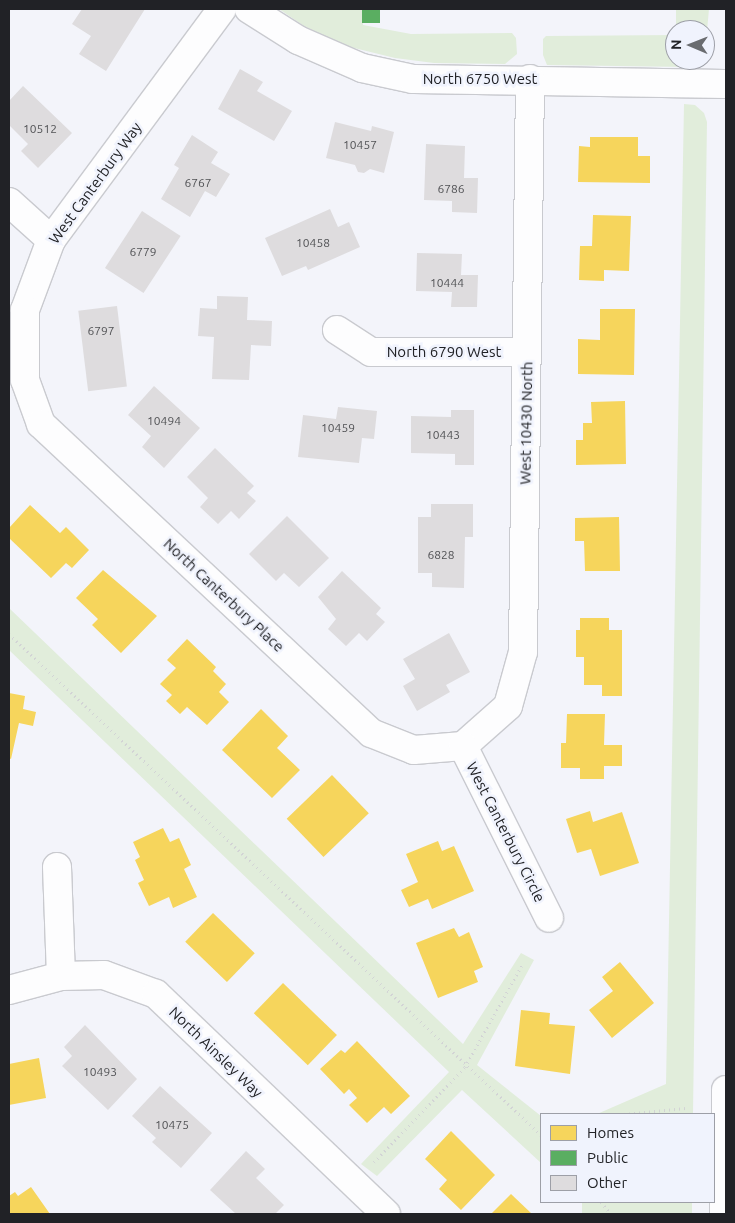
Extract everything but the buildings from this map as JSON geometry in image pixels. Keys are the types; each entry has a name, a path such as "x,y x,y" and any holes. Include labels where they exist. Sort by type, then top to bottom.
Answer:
{"street":[{"name":"West Canterbury Way","path":"17,382 25,310 51,240 222,9"},
{"name":"North 6750 West","path":"249,9 298,40 362,68 413,79 530,78 726,84"},
{"name":"West 10430 North","path":"463,746 508,706 523,652 530,78"},
{"path":"9,202 51,240"},
{"name":"North 6790 West","path":"337,330 371,352 527,352"},
{"name":"North Canterbury Place","path":"17,382 41,424 371,733 414,750 463,746"},
{"name":"West Canterbury Circle","path":"463,746 549,918"},
{"path":"57,867 61,976"},
{"name":"North Ainsley Way","path":"9,990 61,976 104,975 156,994 386,1214"},
{"path":"724,1214 726,1090"}],"path":[{"path":"9,634 466,1067 540,1134"},
{"path":"374,1162 466,1067 522,966"},
{"path":"634,1113 686,1108"},
{"path":"602,1203 611,1214"}],"green space":[{"path":"279,9 362,9 363,25 411,34 512,33 516,38 517,54 505,64 434,63 395,58 346,46 304,26"},
{"path":"676,9 709,9 708,20 676,20"},
{"path":"665,35 665,67 547,65 543,55 543,39 546,36"},
{"path":"684,104 695,105 704,113 707,122 693,1113 599,1113 666,1084"},
{"path":"9,608 463,1044 521,953 534,960 477,1065 540,1115 540,1162 462,1090 377,1176 361,1164 449,1072 9,650"},
{"path":"582,1203 692,1203 692,1214 582,1214"}]}
